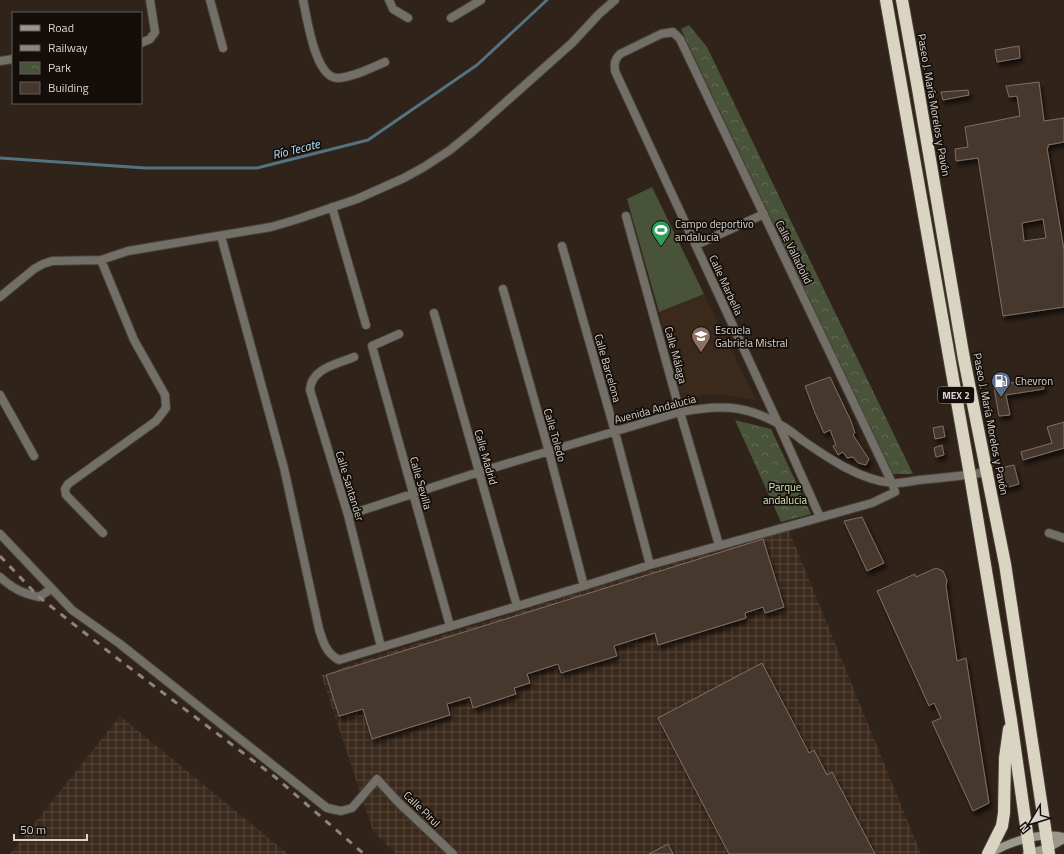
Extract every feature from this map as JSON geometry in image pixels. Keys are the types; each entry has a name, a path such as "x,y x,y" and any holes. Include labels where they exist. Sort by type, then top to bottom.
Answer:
{"highway":[{"name":"MEX 2","path":"886,0 970,475 1011,720 1028,839 1028,854"},
{"name":"Paseo J. María Morelos y Pavón","path":"902,0 964,354 1005,564 1048,851"},
{"path":"988,854 1002,826 1004,813 1004,772 1006,747 1011,720"}],"street":[{"path":"142,43 150,39 154,32 150,0"},
{"path":"210,0 224,48"},
{"path":"303,0 316,54 324,70 330,76 337,78 347,76 385,62"},
{"path":"389,0 393,9 408,18"},
{"path":"451,18 481,0"},
{"path":"0,297 34,269 52,261 101,260 128,251 271,227 357,199 404,178 450,150 471,133 551,62 615,0"},
{"name":"Calle Marbella","path":"673,32 661,34 620,54 615,62 615,71 820,517"},
{"name":"Calle Valladolid","path":"673,32 680,39 892,483"},
{"path":"0,61 12,59"},
{"path":"332,207 366,326"},
{"path":"696,245 764,214"},
{"name":"Calle Málaga","path":"626,216 680,412 719,545"},
{"path":"221,236 284,468 323,642 332,656 339,660 650,565 872,502 895,492 892,483"},
{"name":"Calle Barcelona","path":"562,246 615,432 650,565"},
{"path":"101,260 134,340 164,395 166,408 156,421 68,484 65,489 66,495 103,533"},
{"name":"Calle Toledo","path":"503,289 549,452 584,586"},
{"name":"Calle Madrid","path":"434,314 517,606"},
{"name":"Calle Sevilla","path":"399,334 372,346 450,626"},
{"name":"Calle Santander","path":"354,357 319,372 312,382 310,390 348,515 381,647"},
{"path":"0,395 34,456"},
{"name":"Avenida Andalucia","path":"348,515 479,472 680,412 705,407 720,406 756,413 778,423 828,459 864,475 892,483 986,472"},
{"path":"1050,533 1064,538"},
{"path":"0,534 51,589 39,597 24,594 11,587 0,577"},
{"name":"Calle Pirul","path":"51,589 72,610 120,644 327,808 341,811 352,808 377,779 398,802 453,854"},
{"path":"988,854 1012,843 1046,835 1054,835 1064,838"},
{"path":"1028,854 1048,851 1064,838"}],"shaded area":[{"name":"Escuela Gabriela Mistral","path":"704,294 756,400 715,394 682,398 659,312"},
{"path":"788,528 921,854 396,854 373,831 321,674 326,675 351,664"},
{"path":"120,716 288,854 10,854"}],"green space":[{"path":"689,25 707,47 913,474 892,474 681,29"},
{"name":"Campo deportivo andalucia","path":"652,187 704,294 659,312 627,199"},
{"name":"Parque andalucia","path":"735,420 771,429 811,514 781,522"}],"building":[{"path":"1019,46 1020,58 997,62 995,50"},
{"path":"1039,82 1044,121 1064,118 1064,142 1048,145 1047,148 1064,250 1064,307 1003,316 978,158 956,161 955,149 968,147 965,127 1020,116 1017,96 1009,97 1006,86","holes":["1043,219 1046,238 1024,241 1022,223"]},
{"path":"968,90 969,95 943,100 941,92"},
{"path":"830,377 851,421 855,433 853,435 869,459 866,465 858,463 853,457 847,458 843,452 838,455 833,446 836,445 830,430 824,433 815,413 805,386"},
{"path":"1042,378 1044,389 1006,395 1010,415 999,416 993,382 1003,381 1004,384"},
{"path":"1064,422 1064,448 1023,460 1021,452 1052,443 1047,427"},
{"path":"943,426 945,437 935,439 933,428"},
{"path":"942,445 944,455 936,457 934,448"},
{"path":"1014,465 1019,484 1005,488 1001,468"},
{"path":"862,517 884,563 867,571 844,521"},
{"path":"763,539 784,607 765,613 763,607 745,613 746,618 658,645 655,633 614,646 617,656 561,673 558,664 527,674 530,683 514,688 516,694 473,708 470,697 447,704 450,715 372,739 363,709 339,716 326,675"},
{"path":"936,568 943,571 947,580 946,586 957,661 966,658 989,803 973,811 932,722 941,718 934,703 929,706 877,591 915,574 916,577"},
{"path":"762,663 809,753 814,750 827,775 832,772 875,854 729,854 658,718"},
{"path":"668,844 673,854 649,854"}],"waterway":[{"name":"Río Tecate","path":"0,158 145,168 257,168 368,140 477,65 547,0"}],"railway":[{"path":"0,556 39,597 118,659 275,777 364,854"}],"place":[{"name":"Campo deportivo andalucia","path":"661,247"},
{"name":"Escuela Gabriela Mistral","path":"701,353"},
{"name":"Chevron","path":"1001,398"}]}
